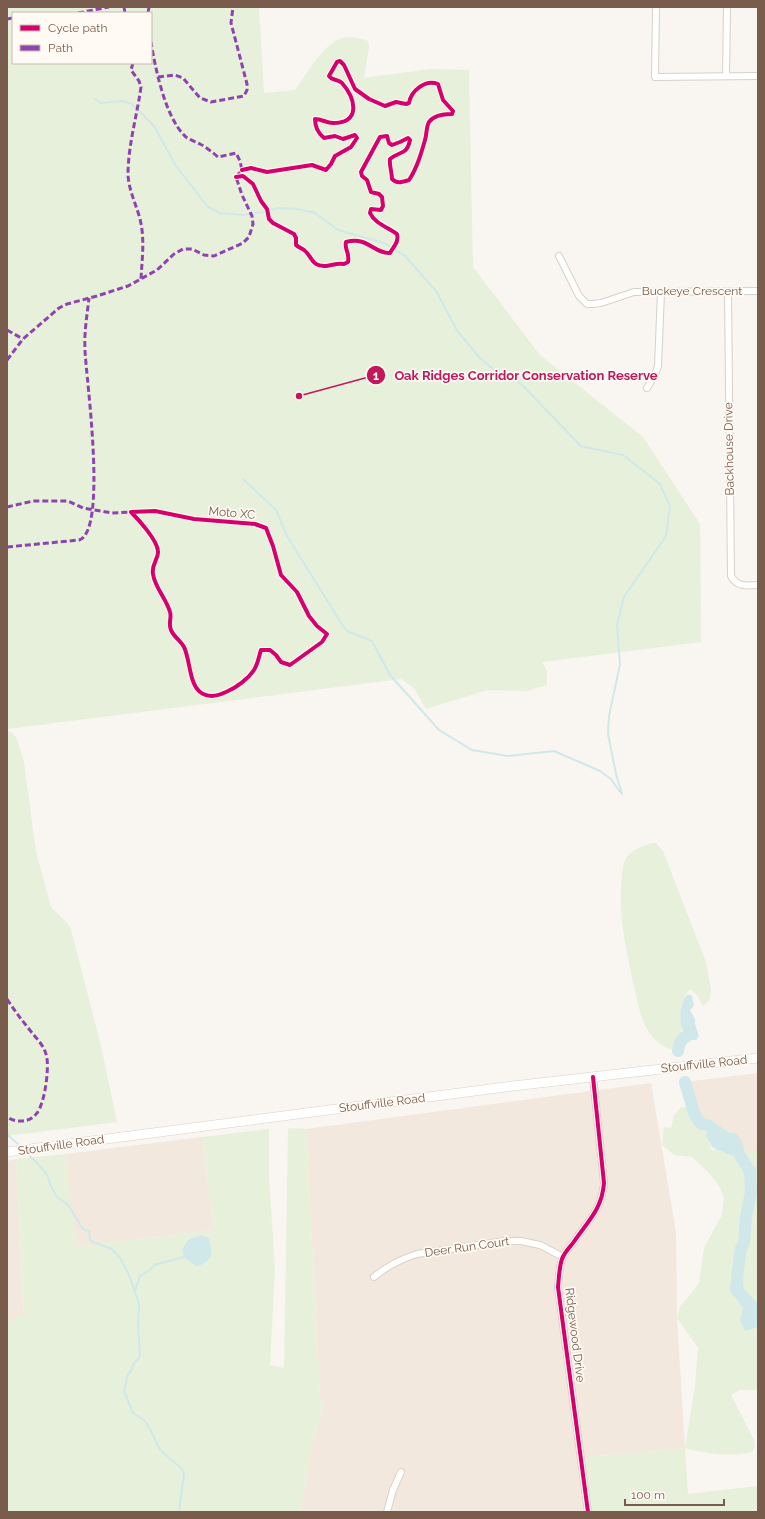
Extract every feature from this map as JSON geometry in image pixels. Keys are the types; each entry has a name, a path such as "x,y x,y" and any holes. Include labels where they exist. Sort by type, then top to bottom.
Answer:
{"main road":[{"name":"Stouffville Road","path":"7,1152 506,1087 758,1058"}],"street":[{"path":"656,7 655,77 758,76"},
{"path":"726,7 726,76"},
{"name":"Buckeye Crescent","path":"558,256 579,296 587,304 601,303 634,292 646,291 758,291"},
{"name":"Backhouse Drive","path":"728,291 731,576 735,582 741,585 758,585"},
{"path":"647,388 655,375 658,366 661,292"},
{"name":"Ridgewood Drive","path":"588,1512 558,1287 563,1257 593,1217 601,1202 604,1192 593,1077"},
{"name":"Deer Run Court","path":"374,1277 403,1258 417,1254 505,1241 521,1241 540,1245 563,1257"},
{"path":"387,1512 393,1490 401,1472"}],"shaded area":[{"path":"758,1073 758,1150 742,1156 733,1132 723,1131 714,1124 701,1124 694,1113 685,1082"},
{"path":"651,1083 676,1232 677,1318 685,1448 577,1458 583,1512 300,1512 312,1443 323,1405 320,1395 306,1129"},
{"path":"202,1137 214,1230 76,1247 65,1154"},
{"path":"16,1159 24,1315 7,1323 7,1161"}],"green space":[{"path":"7,7 259,7 264,93 295,90 311,66 332,43 349,37 368,41 369,47 364,78 430,69 469,70 473,267 540,355 643,437 700,524 701,642 542,662 547,671 547,685 527,691 487,690 426,709 414,688 401,679 7,729"},
{"path":"7,731 12,732 17,739 24,762 36,852 51,907 70,926 101,1046 117,1122 7,1136"},
{"path":"656,843 663,851 706,962 711,989 710,999 703,1006 698,996 690,989 686,995 680,1015 683,1035 686,1041 674,1050 655,1040 644,1024 633,982 622,922 621,885 625,860 630,853 638,848"},
{"path":"681,1107 692,1108 703,1126 712,1150 724,1147 737,1156 758,1150 758,1390 740,1390 731,1395 754,1440 755,1447 752,1452 744,1454 718,1454 685,1448 695,1386 698,1348 677,1318 680,1306 699,1283 704,1248 722,1215 724,1198 719,1186 709,1173 692,1157 674,1155 662,1145 664,1127 671,1128 674,1115"},
{"path":"288,1128 306,1129 320,1395 323,1405 312,1443 300,1512 7,1512 7,1323 24,1314 16,1159 65,1154 77,1247 214,1230 202,1137 269,1129 269,1177 275,1269 270,1365 284,1368"},
{"path":"685,1448 688,1494 758,1486 758,1512 583,1512 577,1458"}],"water":[{"path":"687,995 692,996 694,1006 690,1010 695,1019 699,1036 696,1040 690,1039 685,1035 682,1029 680,1014"},
{"path":"708,1124 714,1124 720,1129 736,1134 744,1147 744,1154 742,1157 737,1158 712,1147 706,1136"},
{"path":"200,1235 209,1238 212,1254 206,1262 196,1266 184,1257 182,1250 188,1240"},
{"path":"737,1281 758,1304 758,1327 745,1331 740,1320 743,1306 742,1303 733,1295 730,1289 730,1284"}],"waterway":[{"path":"95,99 101,103 122,101 132,104 154,126 176,166 208,207 220,213 243,215 279,208 297,209 315,213 338,230 384,243 405,256 436,291 458,332 480,358 499,374 520,383 581,446 623,455 660,484 670,506 666,536 624,597 617,625 620,664 609,716 608,734 616,774 622,794"},
{"path":"243,479 276,510 287,536 343,626 347,631 372,641 390,675 439,730 472,750 508,756 554,751 600,771 611,779 620,792"},
{"path":"678,1051 679,1044 686,1037"},
{"path":"685,1082 694,1113 701,1124 707,1125 732,1142 750,1172 751,1192 737,1281 738,1291 758,1319"},
{"path":"7,1134 19,1145"},
{"path":"29,1155 47,1175 57,1197 68,1205 83,1229 89,1231 90,1240 112,1249 120,1258 129,1275 139,1304 138,1327 140,1353 139,1358 128,1374 124,1391 133,1413 145,1421 160,1450 182,1469 184,1474 179,1512"},
{"path":"750,1171 758,1167"},
{"path":"135,1291 140,1276 150,1270 154,1265 184,1257"}],"marked path":[{"path":"83,12 109,7"},
{"path":"124,7 125,12"},
{"path":"148,12 149,7"},
{"path":"158,77 175,75 183,78 200,98 211,102 244,96 247,90 247,84 231,23 233,7"},
{"path":"7,19 12,18"},
{"path":"7,360 23,339 59,308 67,304 128,286 157,270 174,254 183,249 192,249 204,255 214,256 243,243 249,237 253,224 252,216 242,195 236,177 242,170 236,153 218,157 198,143 187,138 177,127 166,104 152,48"},
{"path":"133,64 131,70 139,81 141,87 131,142 128,175 130,187 142,226 143,249 141,279"},
{"path":"7,547 79,540 88,530 92,510 94,483 85,343 89,298"},
{"path":"7,330 23,339"},
{"path":"7,507 33,501 68,501 83,508 112,513 131,512"},
{"path":"7,999 39,1041 43,1047 47,1059 46,1084 40,1108 37,1113 31,1119 23,1121 14,1120 7,1117"}],"cycle path":[{"path":"236,177 243,176 253,184 261,201 267,209 269,219 273,223 294,234 296,238 296,245 304,250 318,265 326,266 344,264 348,262 346,242 360,241 379,251 390,253 397,242 397,234 378,223 372,217 370,213 371,209 381,210 383,206 382,197 379,194 371,192 367,180 362,176 361,172 380,137 387,136 389,143 392,145 408,138 410,140 407,148 390,159 390,161 392,179 398,182 409,180 420,156 429,122 436,116 452,114 453,111 443,100 438,84 433,83 428,83 419,87 413,94 409,103 406,104 396,102 385,106 369,99 355,89 344,65 340,61 337,62 329,76 332,79 342,83 347,89 353,103 352,115 342,122 331,123 315,119 315,122 317,130 324,138 335,136 343,139 355,135 357,138 351,147 335,156 326,170 312,165 267,172 251,168 242,170"},
{"name":"Moto XC","path":"155,511 194,519 255,524 266,528 281,575 297,592 309,616 317,626 327,634 322,642 290,665 281,662 270,650 261,650 254,670 238,686 223,693 210,696 200,692 194,683 184,647 171,630 170,612 154,579 153,570 158,554 157,546 147,530 131,512 155,511"},
{"path":"588,1512 558,1287 563,1257 593,1215 603,1192 604,1183 593,1077"}],"place":[{"name":"Oak Ridges Corridor Conservation Reserve","path":"299,396"}]}
